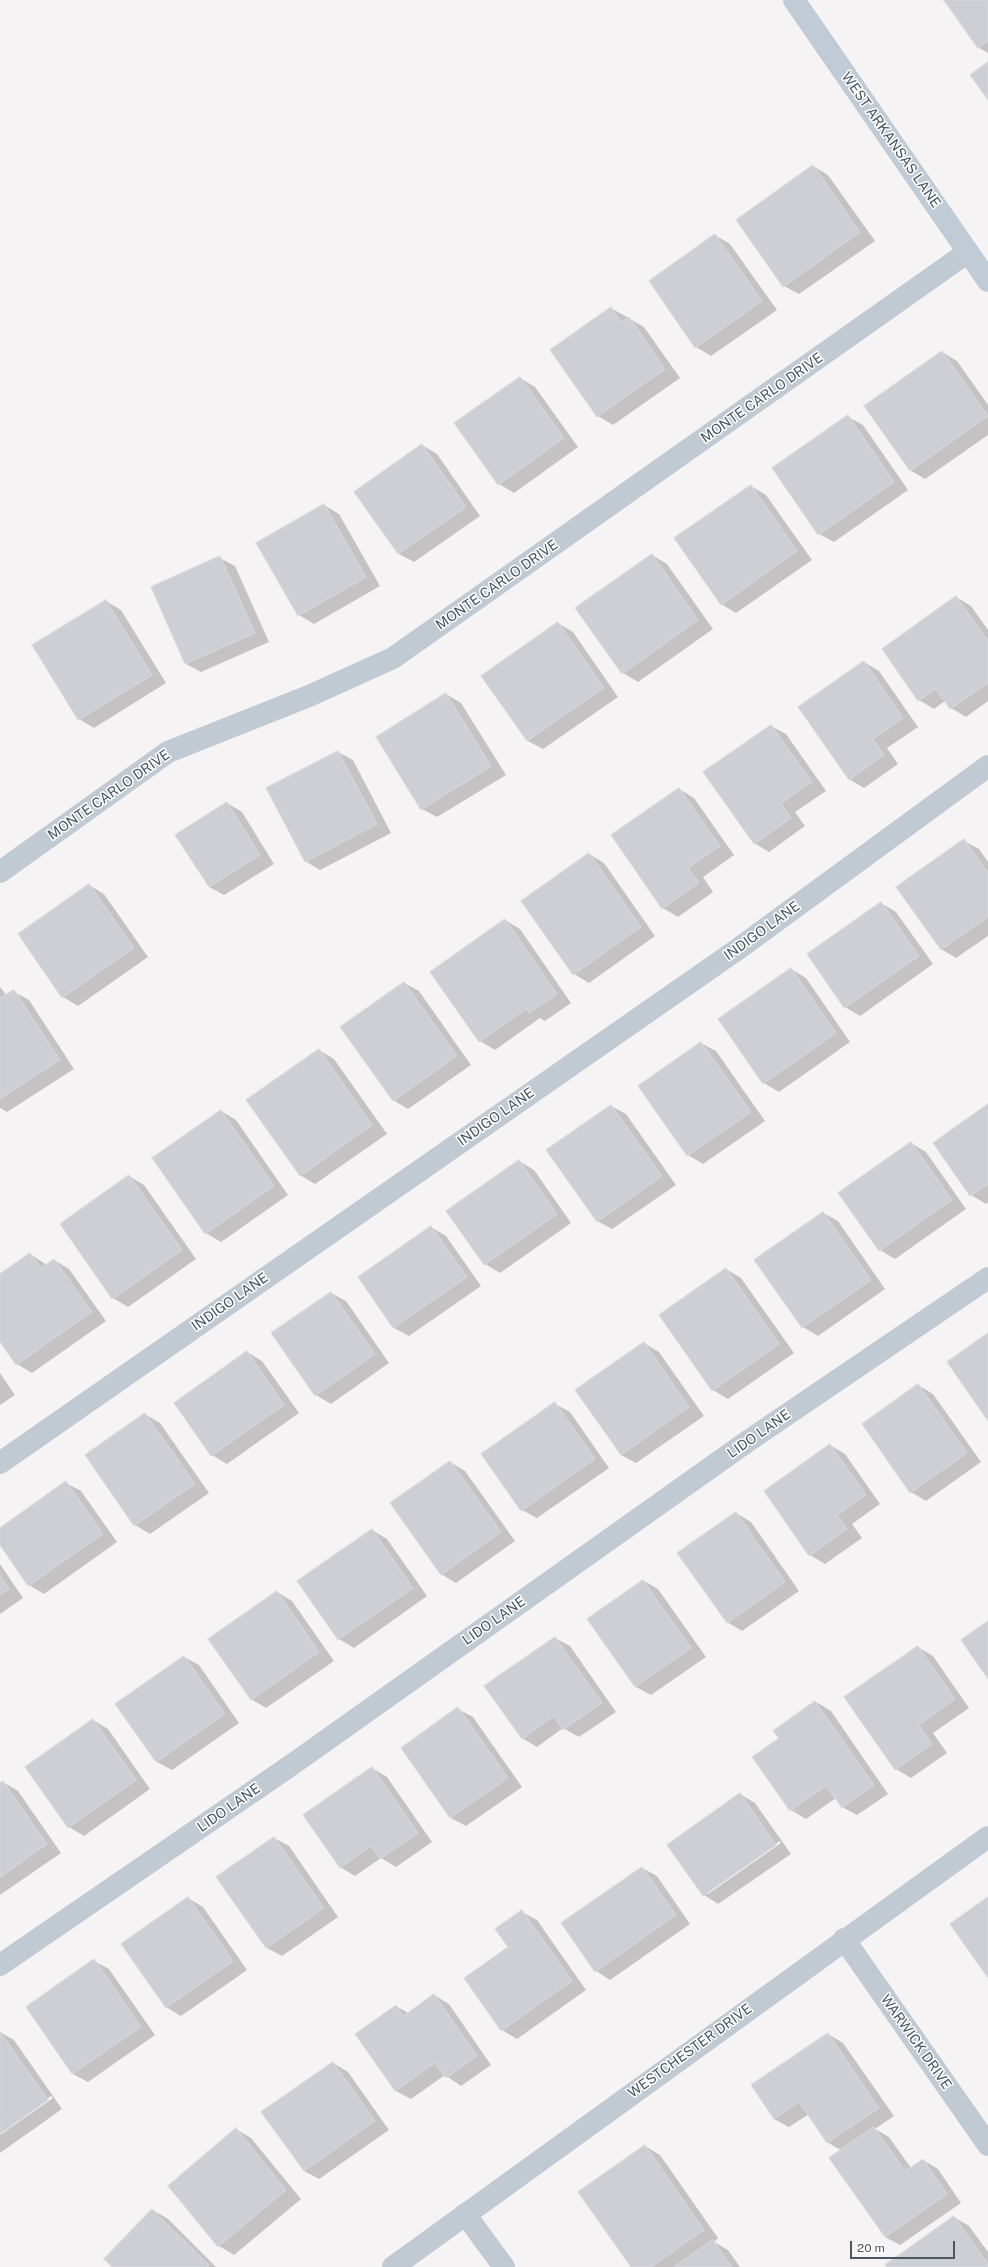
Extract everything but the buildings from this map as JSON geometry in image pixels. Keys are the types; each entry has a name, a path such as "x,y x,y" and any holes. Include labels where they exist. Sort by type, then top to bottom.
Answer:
{"main road":[{"name":"WEST ARKANSAS LANE","path":"794,0 988,281"}],"street":[{"name":"MONTE CARLO DRIVE","path":"0,872 168,752 309,696 393,658 968,252"},
{"name":"INDIGO LANE","path":"0,1462 738,949 984,776"},
{"name":"LIDO LANE","path":"0,1965 297,1761 748,1441 988,1278"},
{"name":"WESTCHESTER DRIVE","path":"394,2267 844,1939 988,1837"},
{"name":"WARWICK DRIVE","path":"844,1939 988,2145"},
{"path":"465,2214 504,2267"}]}
